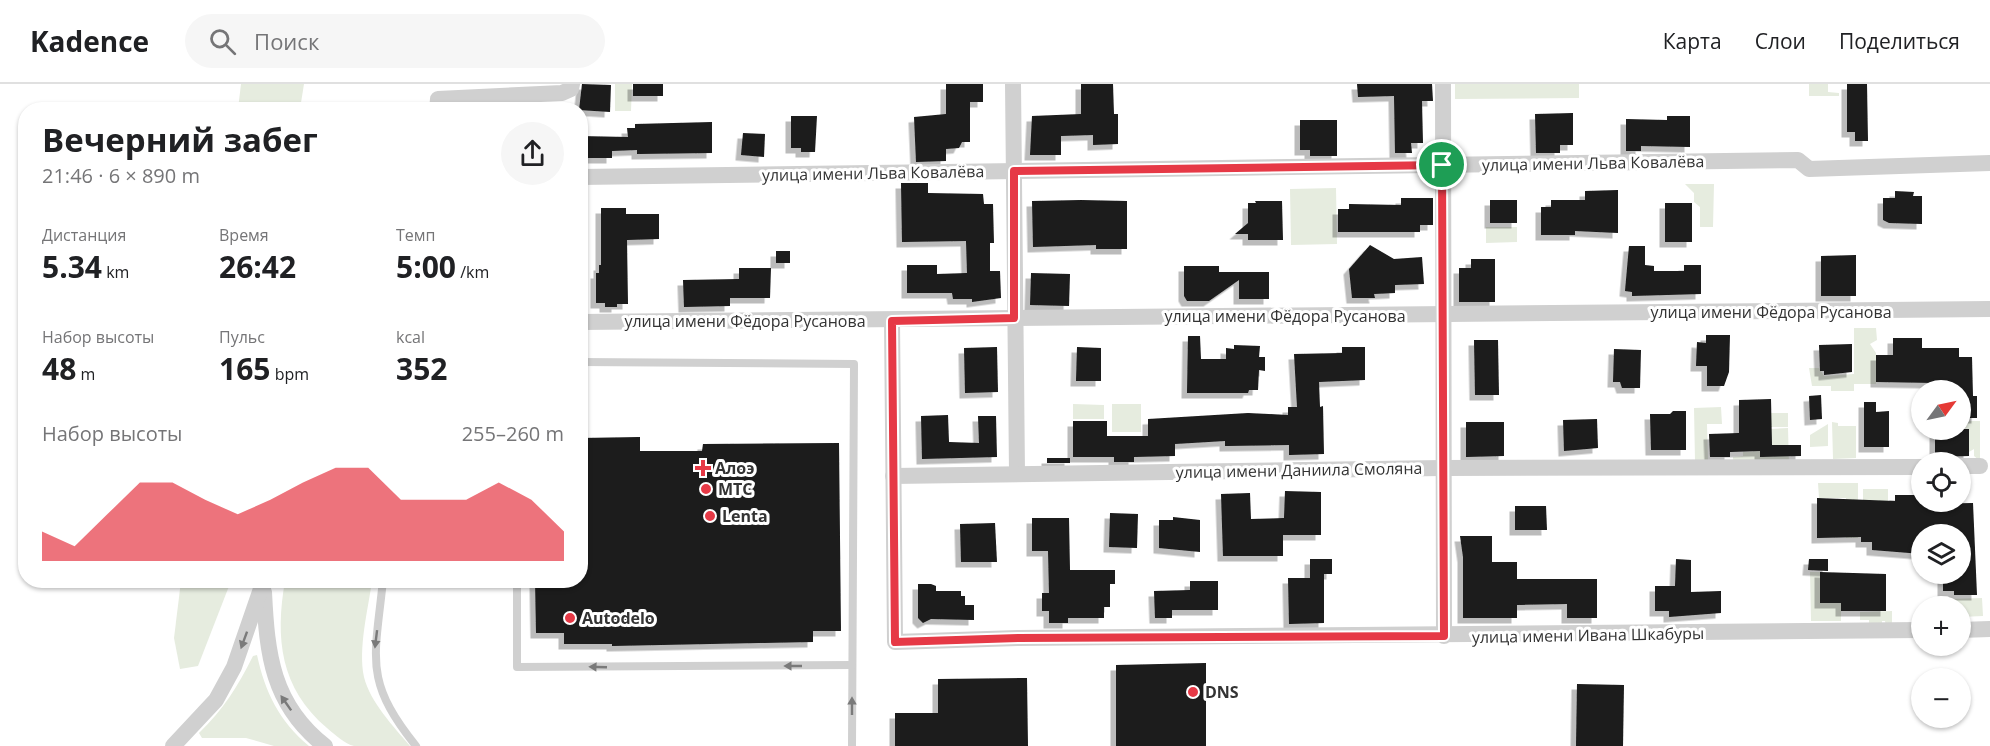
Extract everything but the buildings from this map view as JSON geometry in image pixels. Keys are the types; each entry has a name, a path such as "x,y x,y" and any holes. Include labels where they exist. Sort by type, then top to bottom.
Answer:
{"street":[{"path":"438,102 438,99 562,93 571,89 572,84"},
{"path":"1013,84 1017,473"},
{"path":"1443,84 1444,636"},
{"name":"улица имени Льва Ковалёва","path":"588,177 1798,160 1809,170 1990,163"},
{"name":"улица имени Фёдора Русанова","path":"588,322 892,321 1990,309"},
{"path":"892,321 893,476"},
{"path":"1971,466 1980,466"},
{"name":"улица имени Даниила Смоляна","path":"893,476 1442,468 1911,467"},
{"name":"улица имени Ивана Шкабуры","path":"893,476 895,642 1018,638 1911,630"},
{"path":"173,746 216,700 234,667 262,588"},
{"path":"264,588 266,634 280,694 312,736 325,746"},
{"path":"1971,630 1990,629"}],"lane":[{"path":"588,362 854,364 852,746"},
{"path":"382,588 374,655 377,677 383,697 398,723 416,746"},
{"path":"517,588 517,667 852,665"}],"shaded area":[{"path":"241,84 304,84 301,102 239,102"},
{"path":"615,84 632,84 631,111 615,111"},
{"path":"1455,84 1579,84 1579,98 1455,99"},
{"path":"1809,84 1828,84 1828,92 1839,93 1839,96 1809,96"},
{"path":"1685,184 1714,184 1713,227 1700,227 1700,207 1694,202 1694,193"},
{"path":"1336,188 1337,244 1291,245 1290,189"},
{"path":"1486,227 1517,227 1517,242 1486,243"},
{"path":"1854,328 1876,328 1877,340 1870,344 1876,353 1876,384 1854,384 1854,391 1831,391 1831,386 1812,386 1809,368 1819,368 1824,376 1854,374"},
{"path":"1073,404 1104,405 1104,419 1073,419"},
{"path":"1112,404 1141,404 1141,432 1112,432"},
{"path":"1721,407 1722,424 1707,424 1708,461 1695,461 1694,408"},
{"path":"1771,413 1788,413 1788,427 1763,427"},
{"path":"1971,421 1980,421 1980,461 1974,456 1974,449 1969,452"},
{"path":"1832,422 1838,423 1838,426 1856,426 1856,458 1833,459"},
{"path":"1828,424 1828,446 1810,447 1810,435"},
{"path":"1788,428 1789,465 1733,460 1733,457 1743,456 1743,452 1760,451 1760,456 1771,446 1770,429"},
{"path":"1818,483 1858,483 1858,538 1846,538 1846,498 1819,498"},
{"path":"1863,489 1888,489 1888,501 1863,501"},
{"path":"1810,572 1820,572 1820,603 1841,603 1841,621 1811,621"},
{"path":"180,588 228,588 198,666 180,669 174,638"},
{"path":"284,588 371,588 362,654 364,677 377,705 410,746 351,745 333,733 311,713 290,679 285,661 282,642"},
{"path":"1971,598 1982,598 1983,616 1971,617"},
{"path":"1892,611 1892,626 1886,626 1885,621 1882,621 1882,626 1869,627 1869,620 1860,620 1860,612"},
{"path":"257,655 264,681 281,716 309,746 274,746 246,738 202,738 199,733 223,706 253,656"}],"place":[{"name":"Алоэ","path":"703,468"},
{"name":"МТС","path":"706,489"},
{"name":"Lenta","path":"710,516"},
{"name":"Autodelo","path":"570,618"},
{"name":"DNS","path":"1193,692"}],"route":[{"path":"1442,165 1444,636 1018,638 895,642 892,321 1014,318 1014,171 1442,165"}]}
